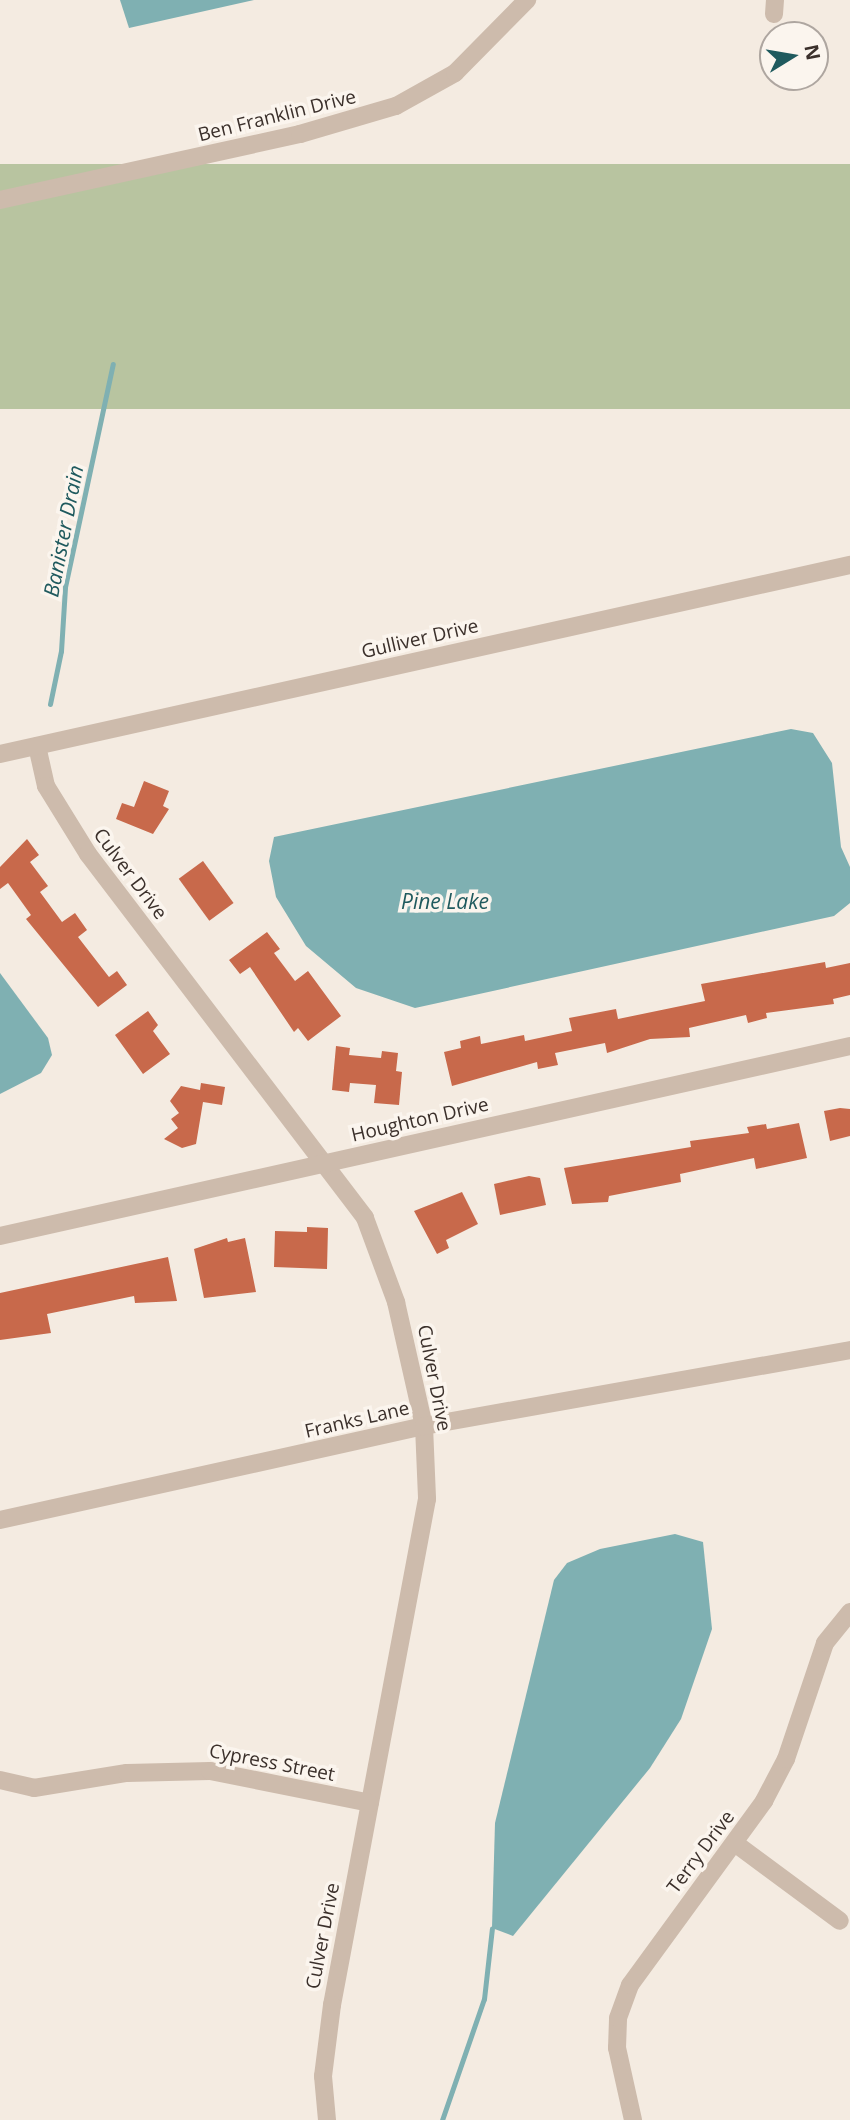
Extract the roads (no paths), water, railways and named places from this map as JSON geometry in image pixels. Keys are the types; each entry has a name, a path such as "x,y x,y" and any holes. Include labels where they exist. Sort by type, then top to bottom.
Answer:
{"street":[{"name":"Ben Franklin Drive","path":"0,199 300,134 396,106 464,66 527,0"},
{"name":"Gulliver Drive","path":"0,754 850,565"},
{"name":"Culver Drive","path":"37,746 46,786 88,853 323,1164 354,1200 373,1236 396,1302 424,1426 427,1499 325,2048 327,2120"},
{"name":"Houghton Drive","path":"0,1236 850,1046"},
{"name":"Franks Lane","path":"0,1520 424,1426 850,1350"},
{"name":"Terry Drive","path":"633,2120 617,2048 621,2005 656,1946 736,1844 786,1759 825,1643 850,1612"},
{"name":"Cypress Street","path":"0,1780 34,1787 127,1773 209,1771 370,1803"},
{"path":"736,1844 840,1921"}],"water":[{"path":"120,0 254,0 129,28"},
{"name":"Pine Lake","path":"791,729 813,733 832,763 841,847 850,867 850,903 834,916 415,1008 356,988 306,946 276,897 269,861 274,837"},
{"path":"0,973 48,1038 52,1055 41,1073 0,1094"},
{"path":"675,1534 703,1542 712,1629 681,1719 650,1768 513,1936 492,1928 495,1823 554,1580 567,1563 600,1549"}],"waterway":[{"name":"Banister Drain","path":"50,704 61,651 65,587 113,364"},
{"path":"442,2120 484,1999 492,1928"}]}
